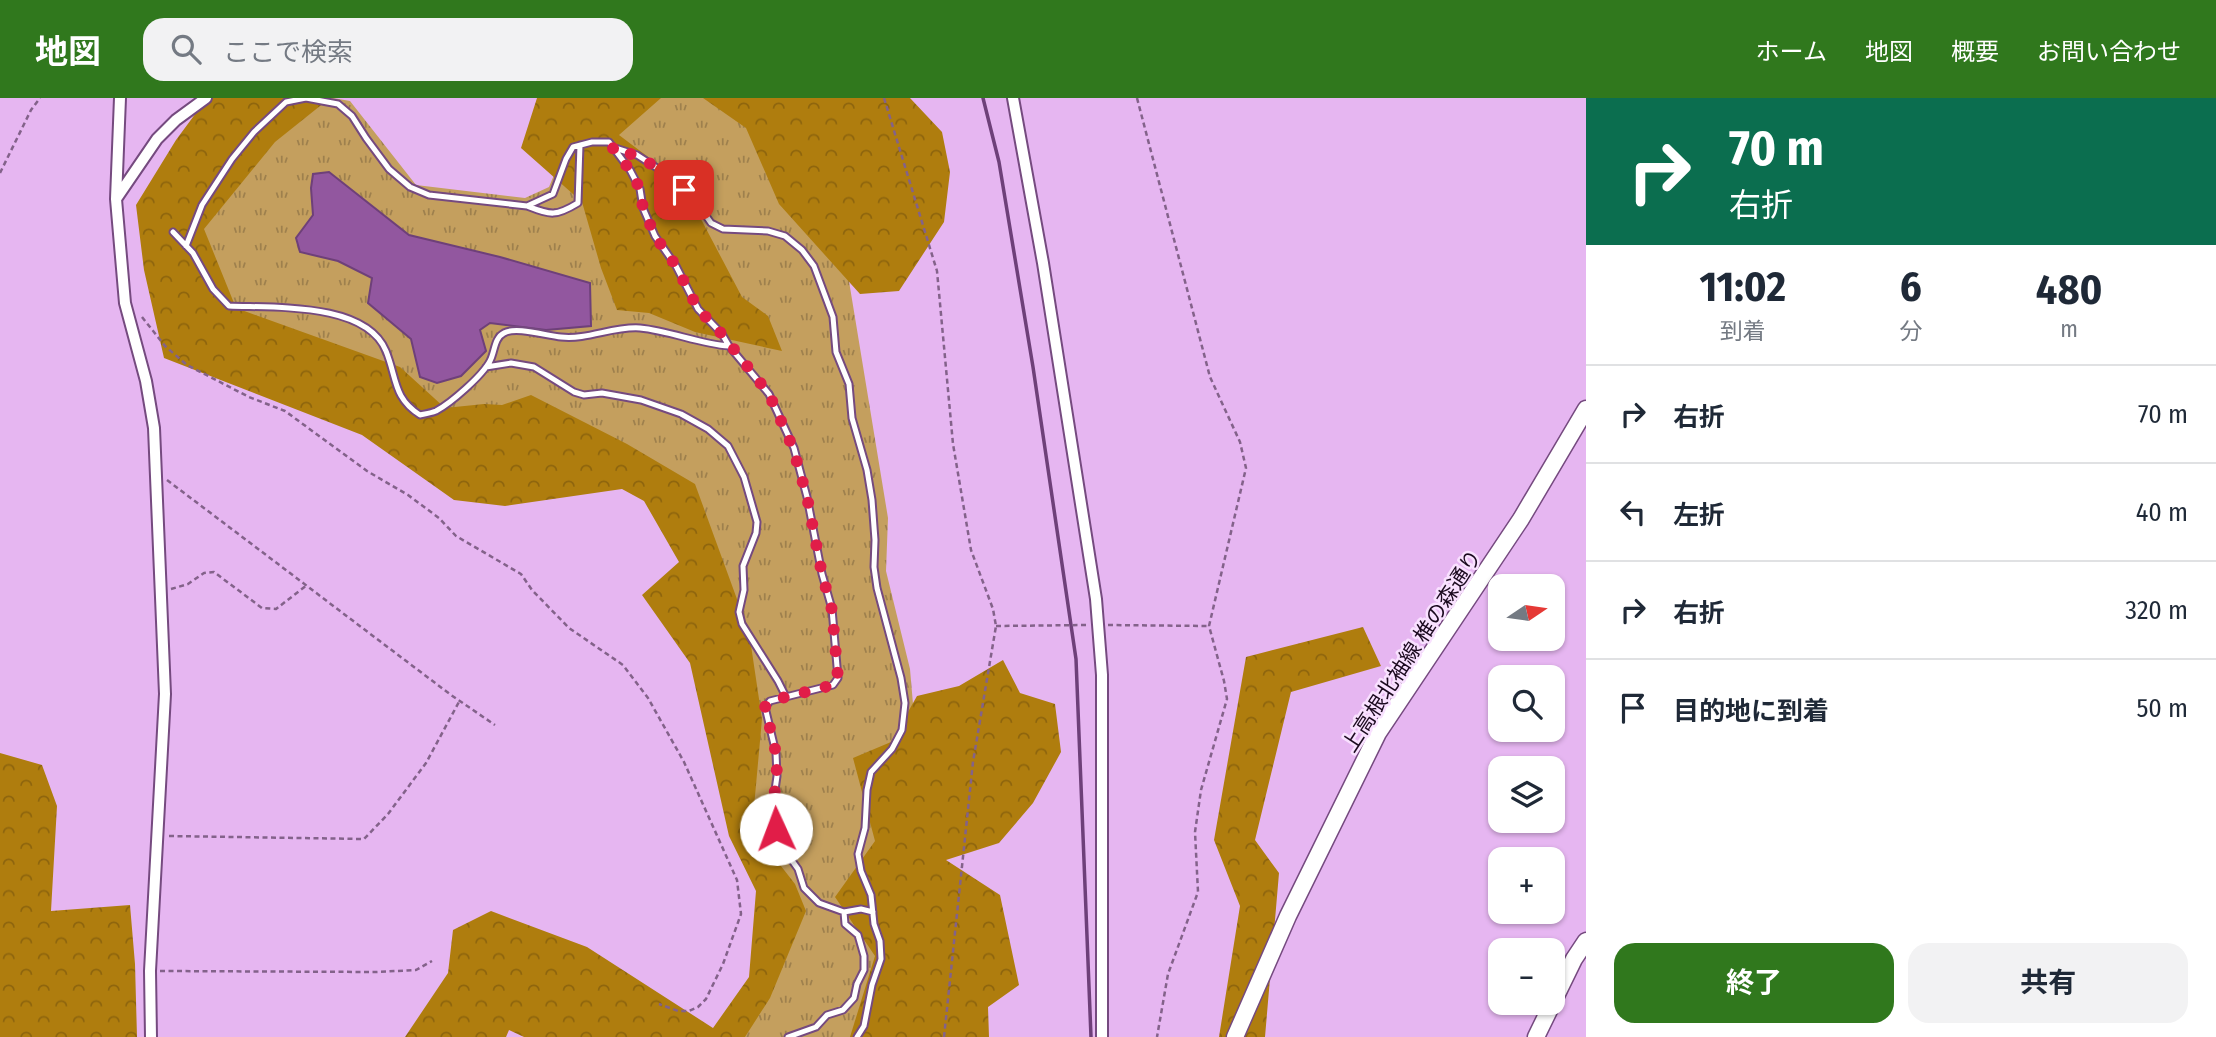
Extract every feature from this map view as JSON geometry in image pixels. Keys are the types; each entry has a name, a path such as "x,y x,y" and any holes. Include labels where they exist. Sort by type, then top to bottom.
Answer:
{"main road":[{"name":"上高根北袖線 椎の森通り","path":"1235,1037 1288,916 1378,733 1521,519 1586,409"},
{"path":"1536,1037 1574,959 1586,941"}],"street":[{"path":"120,98 116,199 125,303 146,381 155,428 165,694 150,971 152,1037"},
{"path":"116,199 157,139 176,120 206,98"},
{"path":"1013,98 1096,598 1102,675 1102,1037"}],"lane":[{"path":"187,246 202,205 232,159 254,132 286,103 306,98 338,104 352,116 389,169 410,187 429,195 527,206 545,213 561,213 578,203 580,145"},
{"path":"338,104 344,98"},
{"path":"527,206 553,194 573,147 592,142 609,142 630,170 640,189 643,208 655,236 676,266 698,309 722,334 769,394 793,448 807,497 832,610 838,678 833,685 770,701 765,707 776,753 777,776 773,804 776,829 783,848 798,869 804,888 819,903 844,912 861,909 873,912"},
{"path":"612,147 637,155 671,177 697,203 711,223 723,229 768,230 785,236 802,250 814,266 833,317 836,352 849,384 852,418 869,480 877,588 901,678 905,704 902,730 892,750 871,772 867,790 865,828 858,854 861,871 871,895 881,959 872,985 864,1026 857,1037"},
{"path":"173,232 193,253 212,289 229,306 309,311 349,318 373,331 385,349 399,394 409,408 420,415 434,412 474,382 490,361 498,337 505,332 514,330 564,338 640,328 713,345 729,346"},
{"path":"486,367 510,363 534,367 573,392 584,395 602,393 641,400 681,414 708,429 728,446 744,477 757,522 756,533 743,566 744,590 738,612 742,624 786,697"},
{"path":"788,1037 816,1027 827,1015 843,1010 854,998 864,970 864,956 858,935 845,924 844,912"}],"path":[{"path":"0,173 31,110 40,98"},
{"path":"884,98 937,271 953,444 971,550 993,609 996,626 973,762 944,1037"},
{"path":"1137,98 1210,377 1240,443 1246,468 1209,626 1227,699 1200,790 1195,832 1198,892 1168,974 1157,1037"},
{"path":"139,315 165,346 187,365 249,397 285,411 367,471 408,495 439,518 456,536 521,574 532,590 569,628 623,665 648,698 684,762 737,880 741,914 723,964 706,999 690,1011 678,1011 659,1004"},
{"path":"156,471 495,725"},
{"path":"161,592 188,584 204,573 214,572 262,608 276,609 307,585"},
{"path":"996,626 1209,626"},
{"path":"156,836 364,839 388,814 426,763 460,700"},
{"path":"150,971 376,972 416,970 432,961"}],"green space":[{"path":"207,98 330,98 275,142 204,229 236,308 400,367 445,408 502,405 531,395 627,444 695,484 749,632 762,719 752,829 795,884 806,911 770,998 745,1037 524,1037 509,1030 506,1037 405,1037 448,973 453,930 491,911 587,947 713,1028 749,977 756,891 729,836 690,663 642,595 679,562 644,501 622,489 505,506 454,500 362,435 164,358 144,270 136,205 176,140"},
{"path":"282,98 333,98 350,101 416,185 525,198 549,187 569,139 654,98 713,98 751,127 847,269 888,518 886,571 910,669 919,774 902,1037 722,1037 765,975 777,898 736,812 670,498 483,434 204,311 170,234"},
{"path":"537,98 661,98 619,135 676,178 742,297 768,316 782,351 695,332 649,313 617,310 601,268 582,202 521,148"},
{"path":"703,98 910,98 942,132 950,172 944,222 899,291 860,294 779,204 746,128"},
{"path":"1363,627 1381,666 1291,692 1255,840 1279,873 1265,1037 1219,1037 1240,906 1214,840 1246,657"},
{"path":"1003,660 1020,693 1055,704 1061,752 1033,803 999,843 946,860 1000,895 1019,985 988,1007 989,1037 850,1037 875,956 835,897 875,841 853,758 891,742 917,696 959,686"},
{"path":"0,753 42,765 57,806 51,911 130,905 137,1037 0,1037"}],"shaded area":[{"path":"329,172 409,235 590,283 591,326 546,330 490,323 480,330 486,351 461,376 437,383 420,377 411,339 368,303 372,278 338,261 300,252 296,238 313,215 313,174"}],"waterway":[{"path":"983,98 999,162 1033,367 1076,659 1091,1037"}],"route":[{"path":"684,190 671,177 637,155 612,147 630,170 640,189 643,208 655,236 676,266 698,309 722,334 769,394 793,448 807,497 832,610 838,678 833,685 770,701 765,707 776,753 777,776 773,804 776,829"}]}
